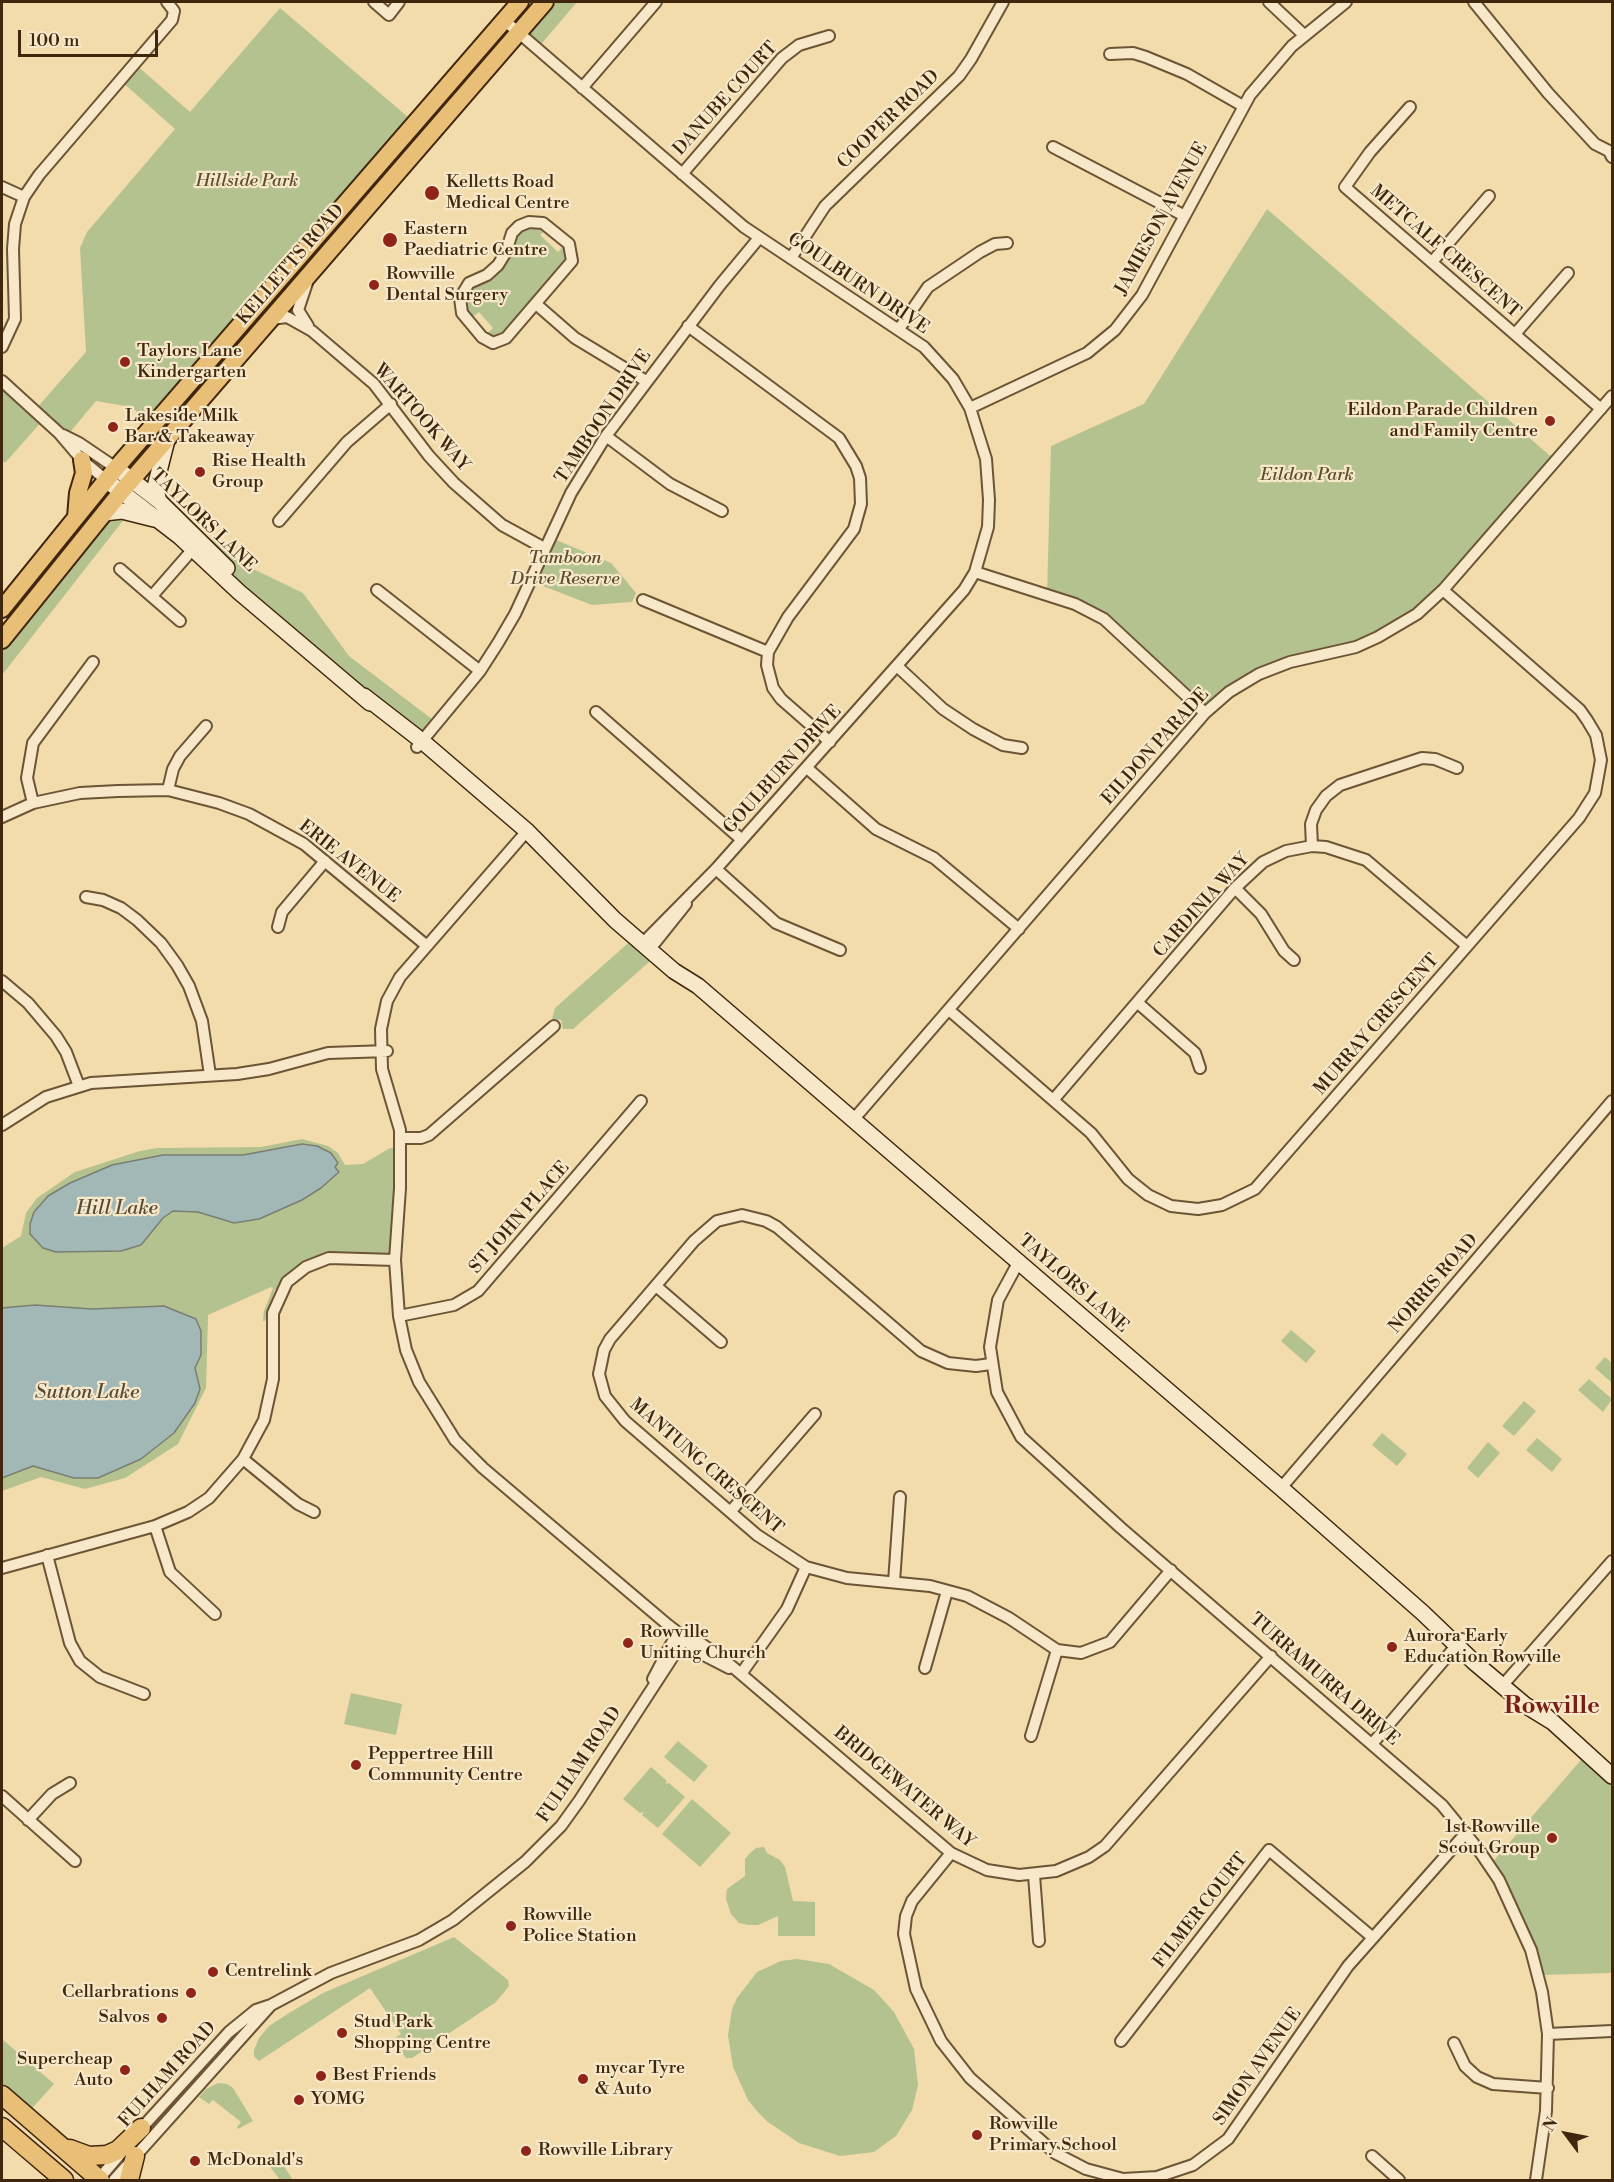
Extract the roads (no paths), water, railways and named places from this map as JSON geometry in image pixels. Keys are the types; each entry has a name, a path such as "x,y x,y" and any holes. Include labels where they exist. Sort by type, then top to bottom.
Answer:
{"highway":[{"path":"2,2095 59,2146 103,2180"},
{"path":"2,2127 64,2181"},
{"path":"59,2146 88,2156 107,2155 118,2150 141,2128"},
{"path":"129,2181 135,2156"}],"main road":[{"name":"KELLETTS ROAD","path":"2,609 111,474 520,2"},
{"name":"KELLETTS ROAD","path":"2,640 127,485 545,2"},
{"path":"159,501 155,487 167,440"},
{"path":"76,518 78,493 84,473 82,460"},
{"name":"TAYLORS LANE","path":"111,474 159,501 197,545 283,627 583,887 620,913 649,943 680,964 698,986 1612,1776"},
{"name":"TAYLORS LANE","path":"127,485 160,521 197,545"},
{"path":"104,513 122,511 160,521"}],"street":[{"path":"2,347 15,319 13,249 15,224 24,197 44,170 178,12 167,2"},
{"path":"374,2 389,15 399,2"},
{"path":"582,88 656,2"},
{"name":"COOPER ROAD","path":"791,258 813,222 846,184 958,76 971,59 1003,2"},
{"path":"1269,2 1304,35"},
{"name":"JAMIESON AVENUE","path":"970,408 1076,359 1102,342 1134,307 1243,106 1269,71 1304,35 1346,2"},
{"path":"1474,2 1548,93 1595,144 1611,152"},
{"name":"GOULBURN DRIVE","path":"504,21 759,238 924,347 943,366 970,408 986,459 988,527 975,572 951,607 716,869 691,896 678,906 649,943"},
{"name":"DANUBE COURT","path":"682,174 782,58 799,45 829,36"},
{"path":"1110,54 1133,53 1146,57 1187,74 1243,106"},
{"name":"METCALF CRESCENT","path":"1410,108 1370,152 1345,187 1601,409"},
{"path":"1053,147 1183,216"},
{"path":"2,187 24,197"},
{"path":"1432,262 1489,196"},
{"path":"529,222 548,227 568,244 573,255 568,266 536,304 506,338 493,343 482,337 462,313 460,305 465,287 473,280 495,269 504,258 512,233 519,226 529,222"},
{"name":"TAMBOON DRIVE","path":"420,744 480,670 515,614 571,493 606,436 688,326 759,238"},
{"path":"899,329 928,287 980,252 995,244 1007,243"},
{"path":"311,273 298,310 312,331"},
{"path":"1515,334 1568,273"},
{"path":"536,304 574,338 646,381"},
{"name":"WARTOOK WAY","path":"271,319 287,317 312,331 374,384 429,456 454,483 502,525 544,549"},
{"path":"688,326 839,438 860,478 861,504 854,529 788,617 768,652 767,665 773,688 781,699 830,742"},
{"name":"TAYLORS LANE","path":"2,381 59,433 82,460 111,474"},
{"name":"EILDON PARADE","path":"853,1120 1205,713 1236,687 1267,670 1378,638 1417,614 1443,590 1612,396"},
{"path":"279,521 347,442 391,404"},
{"name":"TAYLORS LANE","path":"59,433 80,443 111,474"},
{"path":"606,436 670,484 722,511"},
{"path":"152,596 197,545"},
{"path":"120,569 180,621"},
{"path":"975,572 1075,604 1104,619 1205,713"},
{"path":"377,590 480,670"},
{"name":"MURRAY CRESCENT","path":"950,1010 1054,1099 1100,1142 1128,1179 1148,1195 1171,1206 1198,1209 1222,1205 1240,1198 1265,1180 1588,807 1599,781 1601,760 1596,735 1580,710 1443,590"},
{"path":"643,600 768,652"},
{"path":"33,803 27,772 33,743 93,662"},
{"path":"898,667 943,709 973,729 1004,745 1022,748"},
{"path":"596,712 742,840"},
{"path":"168,790 173,769 180,756 206,726"},
{"path":"1312,846 1311,824 1316,810 1326,796 1340,785 1422,758 1435,759 1458,768"},
{"path":"807,768 876,829 934,858 1019,929"},
{"name":"ERIE AVENUE","path":"2,817 33,803 80,793 168,790 219,803 249,814 285,832 325,861 427,946"},
{"name":"BRIDGEWATER WAY","path":"524,835 410,965 392,989 381,1029 385,1080 404,1138 395,1260 399,1316 406,1350 419,1382 455,1440 483,1468 681,1635 694,1650 738,1672 951,1853 987,1870 1034,1875 1076,1864 1105,1845 1271,1656"},
{"name":"CARDINIA WAY","path":"1054,1099 1236,888 1263,862 1286,851 1312,846 1334,848 1366,860 1467,946"},
{"path":"279,927 282,912 325,861"},
{"path":"716,869 776,923 840,950"},
{"path":"1236,888 1261,914 1284,951 1294,960"},
{"path":"86,897 103,900 129,914 161,943 177,965 199,1012 210,1075"},
{"path":"2,981 28,1003 56,1036 66,1052 79,1086"},
{"path":"1138,1003 1195,1053 1200,1068"},
{"path":"404,1138 429,1135 554,1026"},
{"path":"2,1125 46,1097 79,1086 107,1081 269,1069 328,1053 384,1051"},
{"name":"ST JOHN PLACE","path":"399,1316 454,1305 478,1291 641,1101"},
{"name":"NORRIS ROAD","path":"1281,1488 1612,1101"},
{"name":"MANTUNG CRESCENT","path":"991,1364 960,1366 921,1351 777,1227 755,1217 730,1216 705,1229 604,1350 600,1382 609,1402 625,1421 784,1555 806,1567 848,1578 894,1582 967,1596 998,1612 1057,1650"},
{"path":"2,1568 154,1526 188,1512 209,1498 243,1459 261,1428 269,1401 273,1372 272,1319 275,1303 287,1282 306,1267 329,1258 395,1260"},
{"name":"TURRAMURRA DRIVE","path":"1018,1263 1003,1289 993,1315 991,1364 1002,1407 1021,1437 1442,1805 1466,1833 1499,1880 1523,1931 1538,1975 1548,2034 1548,2088 1536,2181"},
{"path":"656,1286 721,1342"},
{"path":"731,1511 815,1414"},
{"path":"243,1459 300,1506 314,1512"},
{"path":"894,1582 900,1497"},
{"path":"154,1526 170,1572 215,1614"},
{"path":"47,1555 70,1643 80,1661 100,1677 144,1694"},
{"path":"1506,1683 1612,1561"},
{"path":"738,1672 787,1609 806,1567"},
{"path":"1031,1736 1057,1650 1082,1653 1110,1641 1171,1570"},
{"path":"925,1668 947,1591"},
{"name":"FULHAM ROAD","path":"103,2180 141,2128 229,2032 256,2010 271,2005 331,1973 419,1940 453,1920 525,1862 561,1826 640,1706 681,1635"},
{"path":"1372,1744 1459,1642"},
{"path":"28,1820 52,1794 69,1783"},
{"path":"2,1796 75,1861"},
{"name":"SIMON AVENUE","path":"951,1853 912,1901 906,1916 904,1934 916,1989 941,2041 970,2078 1055,2152 1086,2169 1123,2179 1157,2177 1176,2172 1206,2157 1228,2139 1348,1966 1466,1833"},
{"name":"FILMER COURT","path":"1121,2041 1269,1850 1372,1937"},
{"path":"1034,1875 1039,1941"},
{"name":"FULHAM ROAD","path":"103,2180 135,2156 271,2005"},
{"path":"1548,2034 1612,2031"},
{"path":"1454,2043 1465,2066 1477,2077 1493,2084 1548,2088"},
{"path":"1372,2156 1399,2181"}],"water":[{"name":"Hill Lake","path":"302,1144 317,1146 331,1153 338,1163 335,1167 339,1172 321,1188 302,1200 259,1219 234,1223 198,1212 173,1211 163,1218 141,1245 121,1251 56,1252 43,1248 30,1234 34,1212 48,1196 70,1183 112,1165 163,1155 243,1155"},
{"name":"Sutton Lake","path":"35,1305 92,1309 164,1306 196,1319 201,1331 201,1355 195,1368 200,1389 195,1403 174,1433 141,1459 98,1478 74,1478 33,1466 2,1478 2,1308"}],"place":[{"name":"Kelletts Road Medical Centre","path":"432,193"},
{"name":"Eastern Paediatric Centre","path":"390,240"},
{"name":"Rowville Dental Surgery","path":"374,285"},
{"name":"Taylors Lane Kindergarten","path":"125,362"},
{"name":"Eildon Parade Children and Family Centre","path":"1550,421"},
{"name":"Lakeside Milk Bar & Takeaway","path":"113,427"},
{"name":"Rise Health Group","path":"200,472"},
{"name":"Rowville Uniting Church","path":"628,1643"},
{"name":"Aurora Early Education Rowville","path":"1392,1647"},
{"name":"Peppertree Hill Community Centre","path":"356,1765"},
{"name":"1st Rowville Scout Group","path":"1552,1838"},
{"name":"Rowville Police Station","path":"511,1926"},
{"name":"Centrelink","path":"213,1972"},
{"name":"Cellarbrations","path":"191,1993"},
{"name":"Salvos","path":"162,2018"},
{"name":"Stud Park Shopping Centre","path":"342,2033"},
{"name":"Supercheap Auto","path":"125,2070"},
{"name":"Best Friends","path":"321,2076"},
{"name":"mycar Tyre & Auto","path":"583,2079"},
{"name":"YOMG","path":"299,2100"},
{"name":"Rowville Primary School","path":"977,2135"},
{"name":"Rowville Library","path":"526,2151"},
{"name":"McDonald's","path":"195,2161"}],"district":[{"name":"Rowville","path":"1552,1707"}],"park label":[{"name":"Hillside Park","path":"247,182"},
{"name":"Eildon Park","path":"1307,476"},
{"name":"Tamboon Drive Reserve","path":"565,569"}]}
